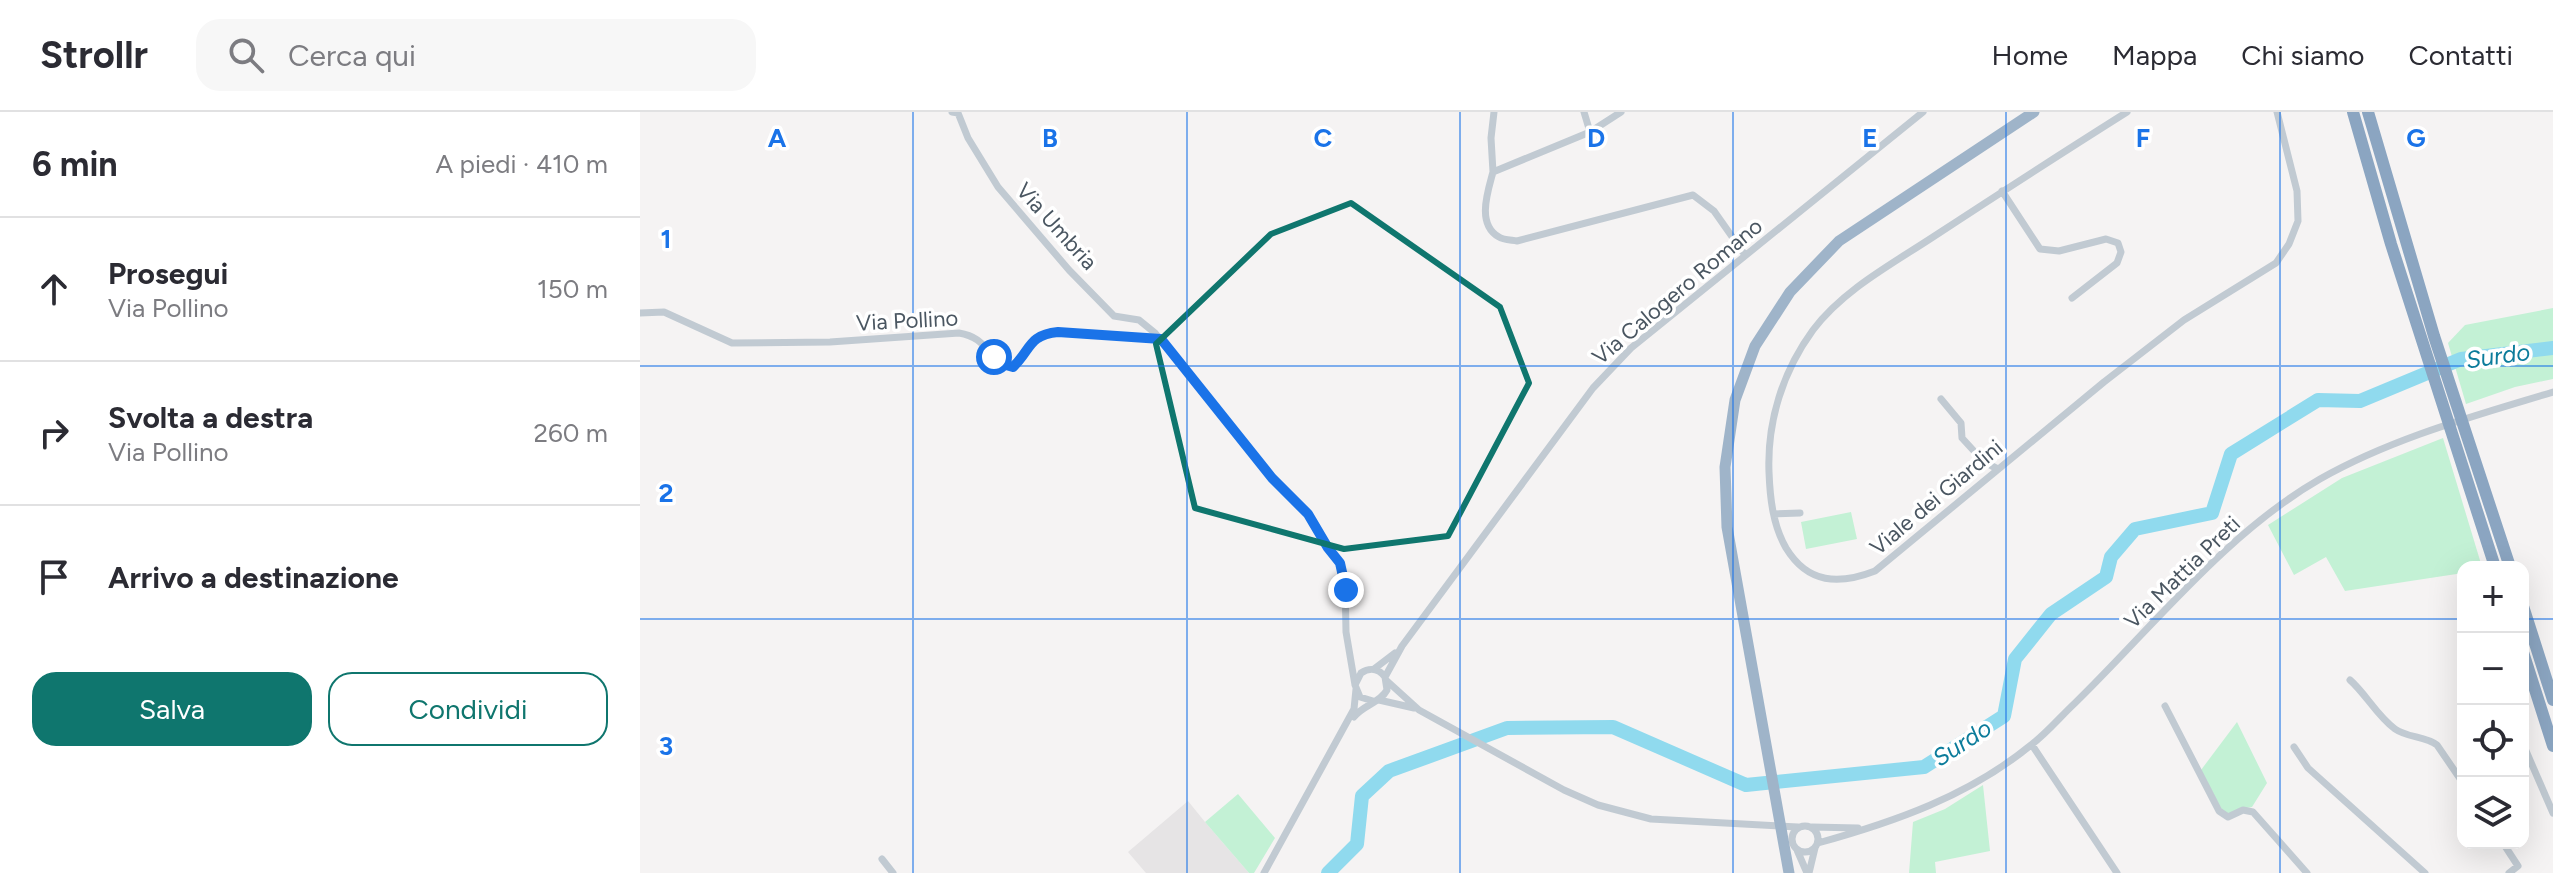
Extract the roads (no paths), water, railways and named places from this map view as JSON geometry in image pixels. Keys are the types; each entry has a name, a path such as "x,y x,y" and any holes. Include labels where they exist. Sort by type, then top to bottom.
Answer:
{"highway":[{"path":"1789,873 1727,527 1725,467 1735,400 1755,346 1790,292 1839,241 2034,112"},
{"path":"2353,112 2428,338 2470,442 2508,561"},
{"path":"2368,112 2457,448 2493,561"},
{"path":"2529,625 2553,700"},
{"path":"2529,671 2553,746"}],"street":[{"name":"Via Umbria","path":"952,112 958,113 968,138 998,187 1069,270 1114,316 1139,320 1161,339"},
{"path":"1494,112 1491,138 1493,172 1484,208 1489,228 1499,238 1517,241 1693,195 1714,211 1745,255"},
{"path":"1584,112 1590,132"},
{"path":"1493,172 1590,132 1621,112"},
{"name":"Via Calogero Romano","path":"1402,646 1593,388 1631,348 1923,112"},
{"name":"Viale dei Giardini","path":"2127,112 2002,191 1839,302 1815,328 1792,363 1776,403 1768,449 1770,497 1778,535 1796,564 1822,578 1851,580 1875,571 2184,320 2276,263 2289,244 2298,221 2297,191 2277,112"},
{"path":"2002,191 2040,249 2059,251 2106,239 2118,243 2121,252 2117,263 2072,298"},
{"name":"Via Pollino","path":"640,313 664,312 732,343 844,341 959,333 977,338 999,363 1013,367 1034,339 1051,332 1161,339"},
{"path":"1161,339 1272,478 1308,514 1340,563 1346,590 1349,652 1356,687 1364,700 1419,710"},
{"name":"Via Mattia Preti","path":"1796,848 1804,852 1945,800 1977,783 2032,745 2143,635 2188,585 2259,523 2319,479 2411,437 2553,392"},
{"path":"1941,399 1961,423 1962,438 1984,462 1998,469"},
{"path":"1774,514 1800,513"},
{"path":"1264,873 1354,709 1358,676 1385,663 1402,646"},
{"path":"1340,735 1358,711 1385,694 1386,679 1402,646"},
{"path":"1349,652 1359,664 1386,679 1419,710 1564,790 1626,814 1651,819 1752,825 1792,837"},
{"path":"2350,680 2397,731 2437,745 2459,777"},
{"path":"2165,706 2219,811 2228,817 2243,810 2253,812 2307,873"},
{"path":"2032,745 2117,873"},
{"path":"2294,747 2299,758 2318,778 2425,873"},
{"path":"2529,758 2553,813"},
{"name":"Via Mattia Preti","path":"1752,825 1868,828"},
{"path":"1792,837 1798,827"},
{"path":"1808,873 1818,835 1812,827"},
{"path":"1792,837 1808,873"},
{"path":"2507,849 2518,866 2509,873"},
{"path":"882,859 893,873"},
{"path":"1270,864 1277,873"}],"waterway":[{"name":"Surdo","path":"1328,873 1357,844 1362,796 1389,771 1507,728 1613,727 1746,785 1924,767 2004,716 2015,659 2051,614 2106,577 2111,557 2135,529 2212,513 2231,454 2318,400 2360,401 2461,359 2553,348"}]}
